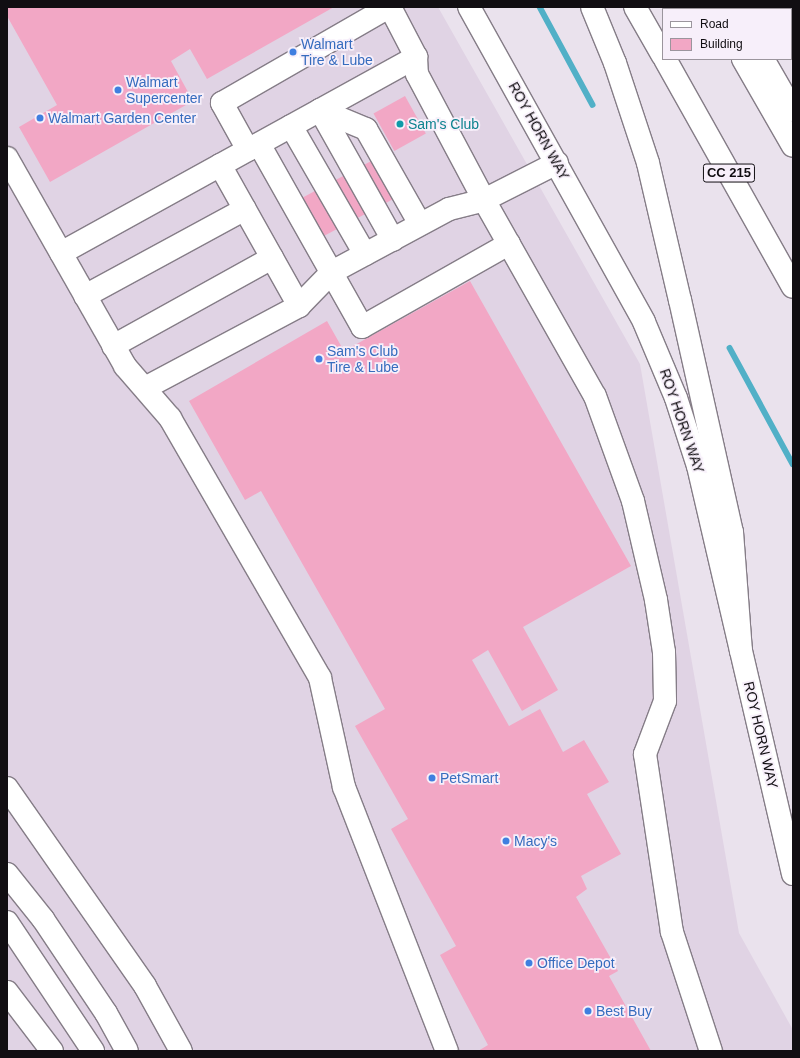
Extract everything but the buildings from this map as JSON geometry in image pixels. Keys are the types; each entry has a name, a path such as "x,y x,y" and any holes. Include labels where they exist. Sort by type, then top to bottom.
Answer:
{"main road":[{"path":"509,244 362,327 339,269 260,143 222,103 390,7 416,57 417,74 484,200 509,244 595,396 633,501 656,600 664,652 665,701 645,754 672,932 711,1051"},
{"name":"ROY HORN WAY","path":"469,7 557,163 663,364 698,466 793,874"},
{"path":"592,7 615,63 648,163 680,300 732,532 741,651"},
{"path":"635,7 662,54"},
{"path":"61,253 416,57"},
{"name":"CC 215","path":"665,60 793,287"},
{"path":"744,60 793,146"},
{"path":"764,60 793,111"},
{"path":"320,110 366,128 408,231"},
{"path":"320,110 408,231"},
{"path":"291,126 365,254"},
{"path":"7,158 113,346 170,418 323,684 344,787 447,1051"},
{"path":"145,388 299,306 339,269 365,254 448,209 484,200 557,163"},
{"path":"220,165 299,306"},
{"path":"86,296 245,210"},
{"path":"113,346 272,258"},
{"path":"10,799 145,986 181,1051"},
{"path":"7,874 43,919 106,1013 127,1051"},
{"path":"7,922 93,1051"},
{"path":"7,992 52,1051"}],"shaded area":[{"path":"7,7 438,7 640,364 739,933 793,1030 793,1051 7,1051"}],"waterway":[{"path":"540,7 593,105"},
{"path":"730,348 793,464"}],"place":[{"name":"Walmart Tire & Lube","path":"293,52"},
{"name":"Walmart Supercenter","path":"118,90"},
{"name":"Walmart Garden Center","path":"40,118"},
{"name":"Sam's Club","path":"400,124"},
{"name":"Sam's Club Tire & Lube","path":"319,359"},
{"name":"PetSmart","path":"432,778"},
{"name":"Macy's","path":"506,841"},
{"name":"Office Depot","path":"529,963"},
{"name":"Best Buy","path":"588,1011"}]}
